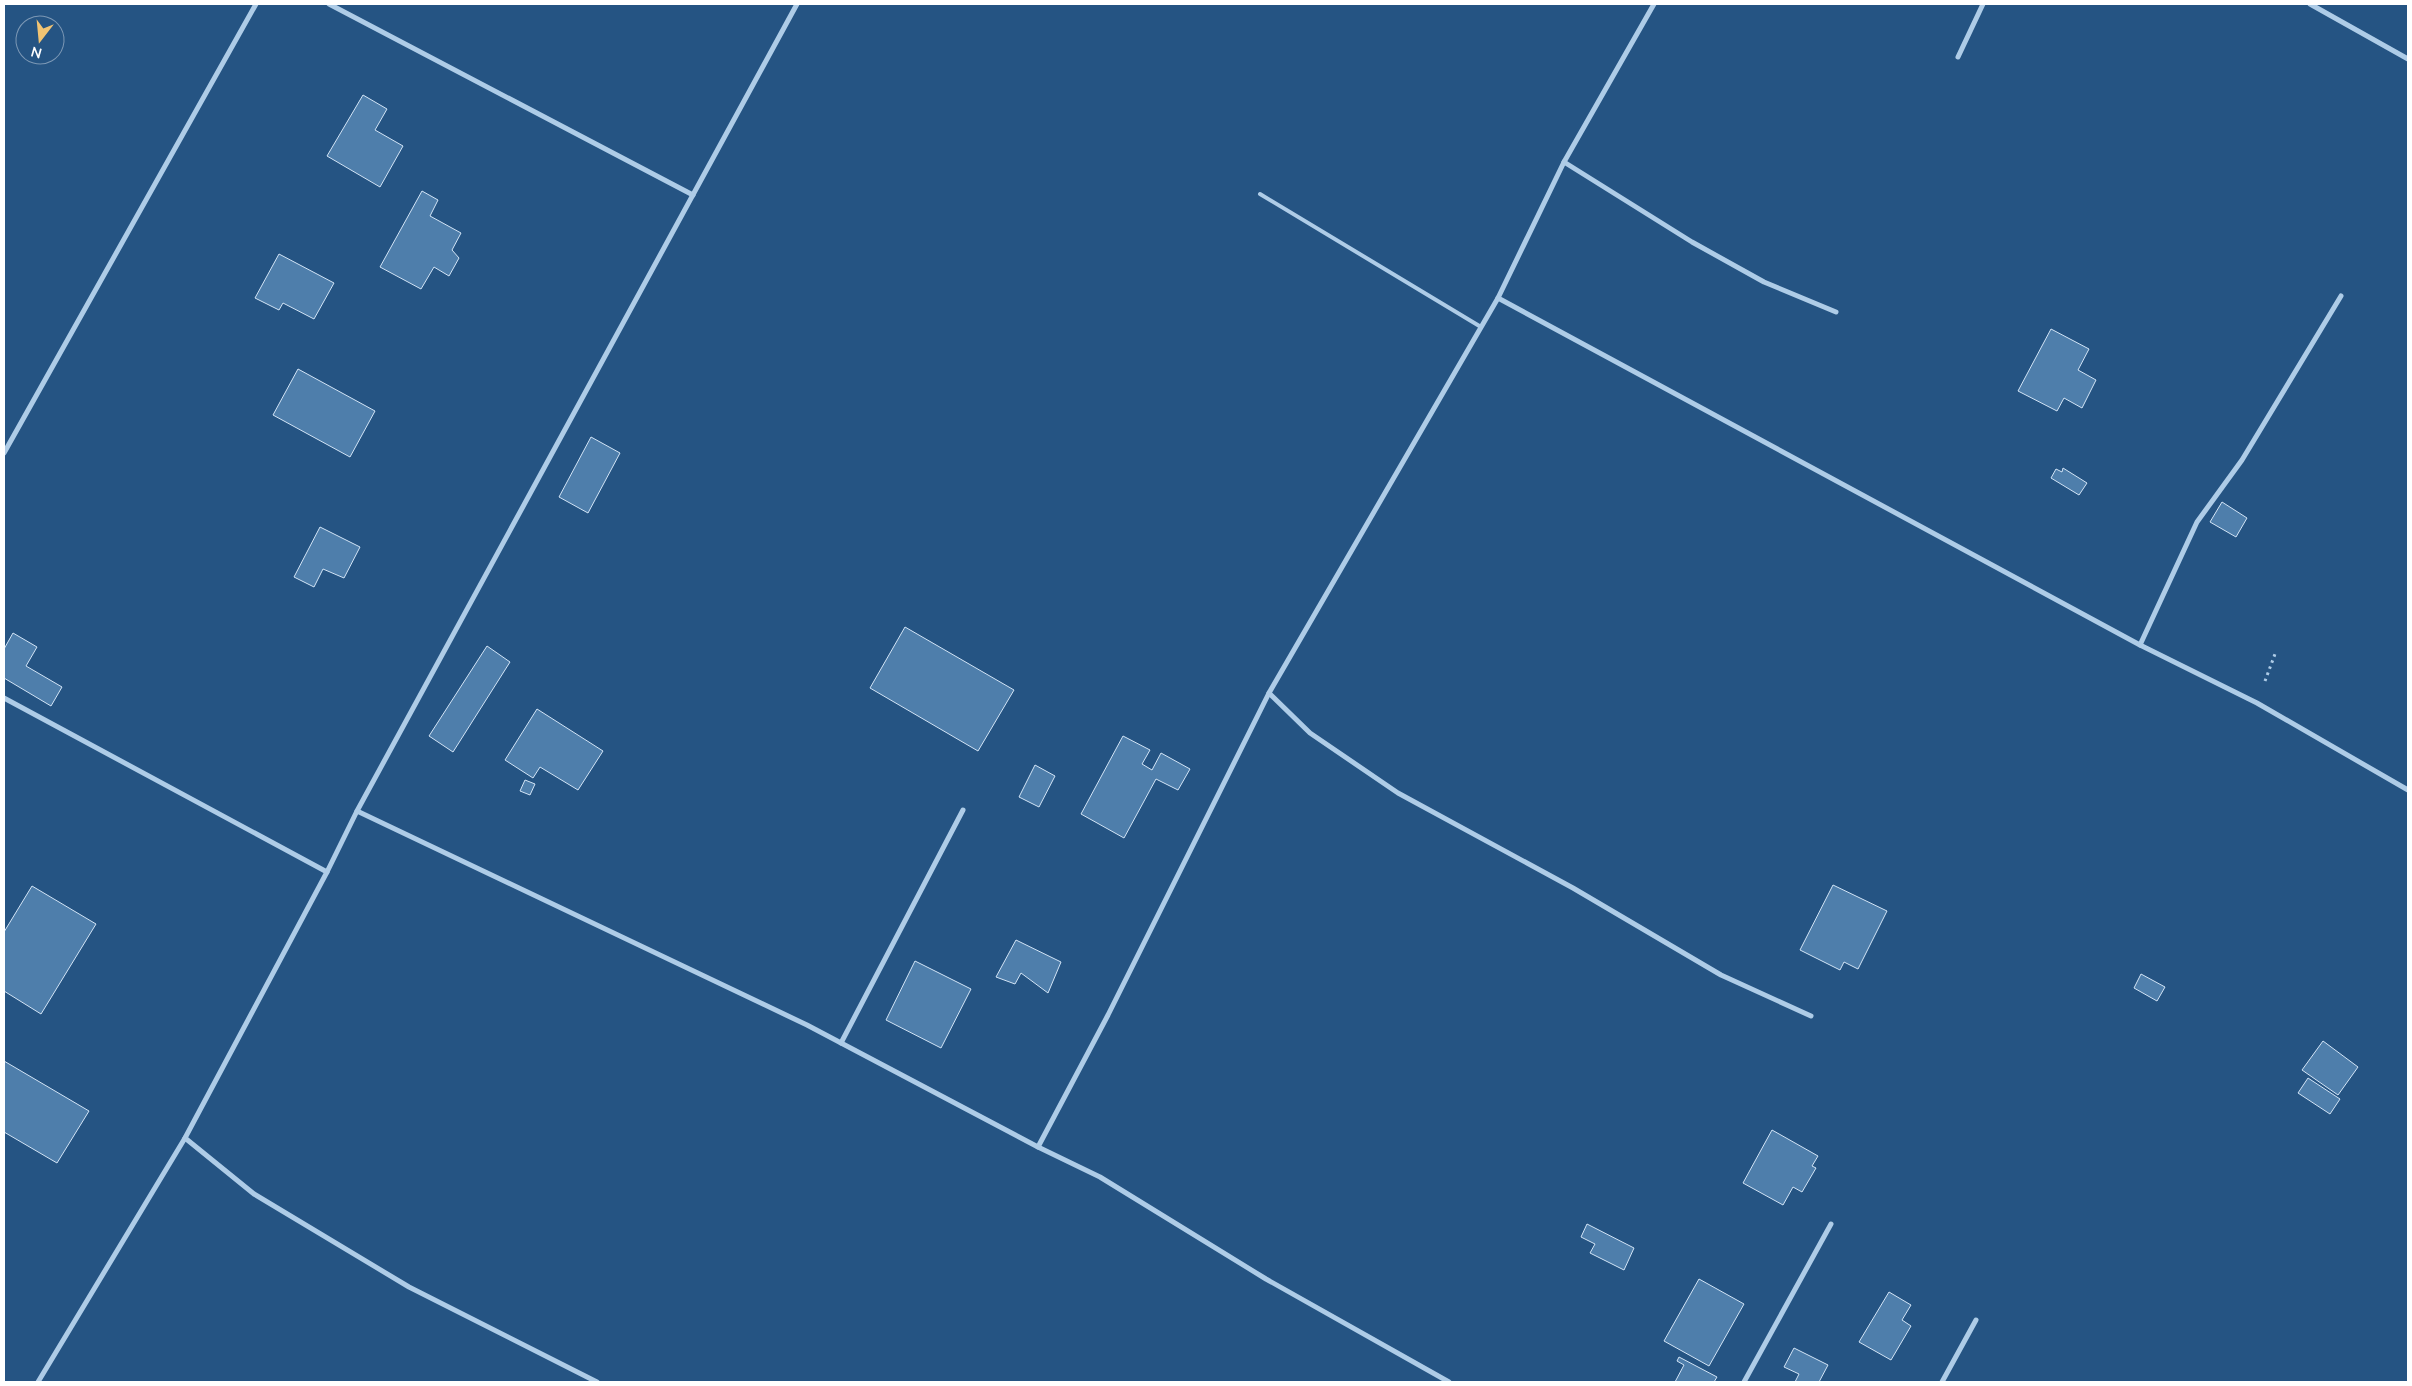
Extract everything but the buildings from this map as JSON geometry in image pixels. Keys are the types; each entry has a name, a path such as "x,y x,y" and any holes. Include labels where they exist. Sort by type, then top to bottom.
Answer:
{"street":[{"path":"4,453 256,4"},
{"path":"329,4 693,195"},
{"path":"38,1382 185,1138 327,872 357,811 797,4"},
{"path":"1038,1147 1108,1015 1269,693 1498,298 1564,162 1654,4"},
{"path":"1958,57 1983,4"},
{"path":"2310,4 2408,59"},
{"path":"1564,162 1692,242 1756,278 1836,312"},
{"path":"2140,645 2197,522 2242,460 2341,296"},
{"path":"1498,298 2140,645 2257,703 2408,790"},
{"path":"1269,693 1310,733 1398,793 1573,888 1721,975 1811,1016"},
{"path":"4,698 327,872"},
{"path":"842,1043 963,810"},
{"path":"357,811 842,1043 1038,1147 1100,1177 1266,1279 1449,1382"},
{"path":"185,1138 254,1194 409,1287 597,1382"},
{"path":"1744,1382 1831,1224"},
{"path":"1942,1382 1976,1320"}],"lane":[{"path":"1260,194 1481,327"}],"path":[{"path":"2257,703 2275,654"}]}
